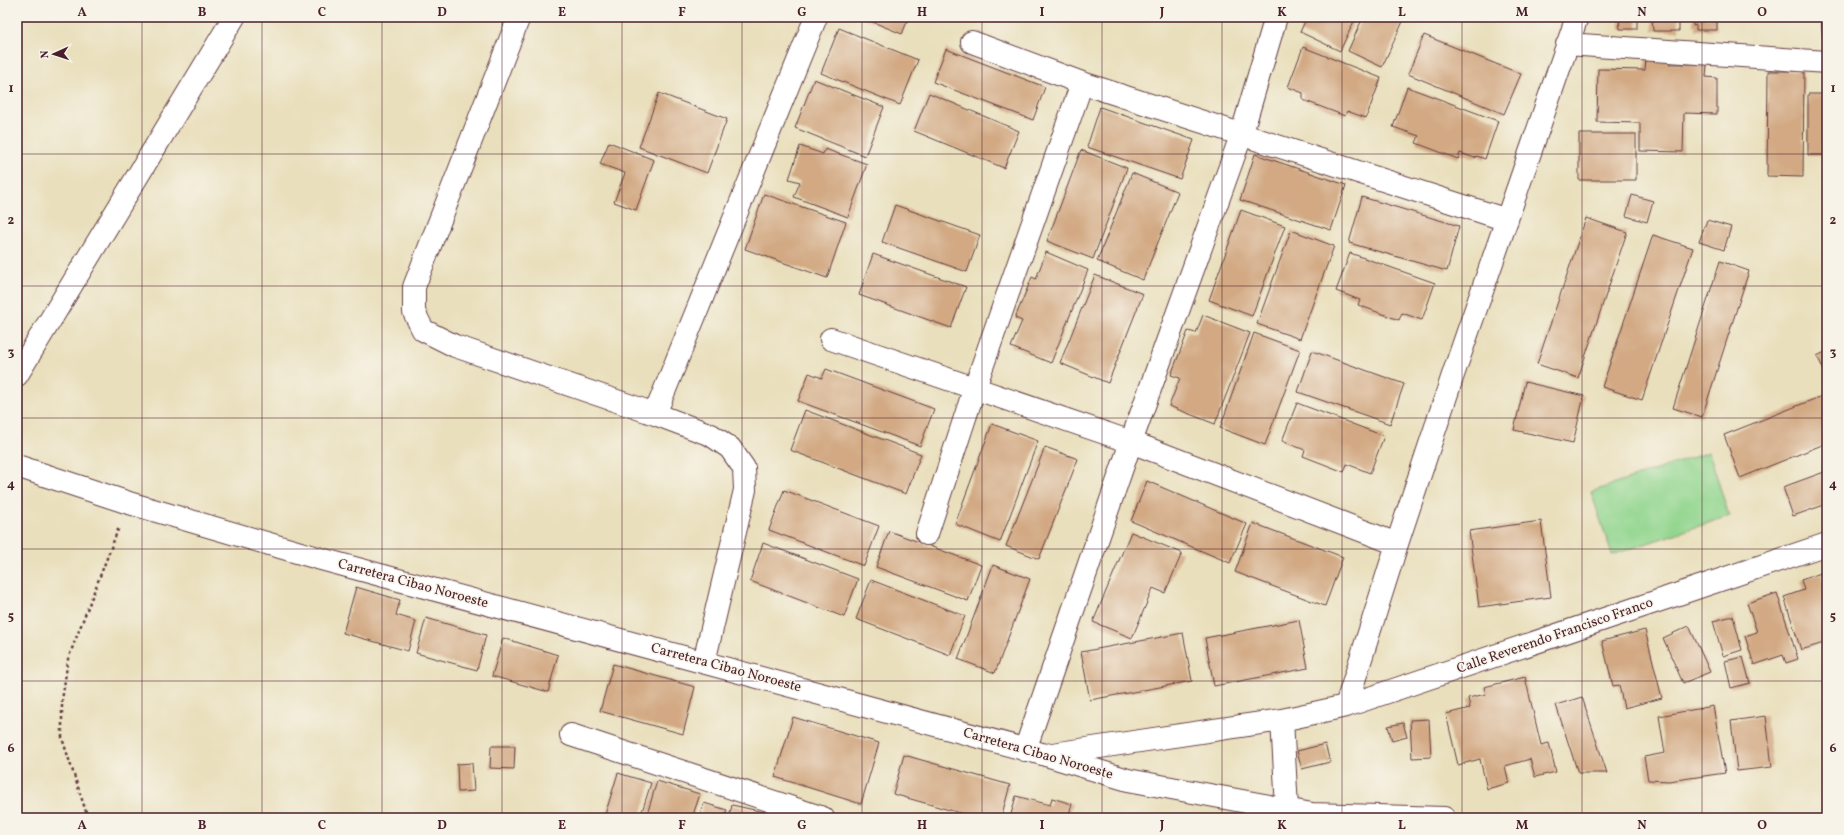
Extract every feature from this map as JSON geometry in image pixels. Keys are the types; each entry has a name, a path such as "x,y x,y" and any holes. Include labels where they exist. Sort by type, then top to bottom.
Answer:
{"street":[{"path":"17,375 234,17"},
{"path":"519,17 414,287 414,312 423,330 455,346 655,414 711,435 730,448 744,468 745,490 704,662"},
{"path":"655,414 816,17"},
{"path":"1035,752 1131,442 1241,136 1276,17"},
{"path":"1346,706 1397,544 1577,17"},
{"path":"972,42 1082,83 1241,136 1507,220"},
{"path":"1567,44 1827,62"},
{"path":"927,534 974,387 1082,83"},
{"path":"831,339 1131,442 1397,544"},
{"name":"Carretera Cibao Noroeste","path":"17,466 129,503 321,559 1035,752 1128,780 1288,808 1312,814 1444,818"},
{"name":"Calle Reverendo Francisco Franco","path":"1035,752 1282,720 1346,706 1827,544"},
{"path":"1282,720 1288,808"},
{"path":"572,735 823,818"}],"path":[{"path":"88,818 62,738 62,701 68,659 129,503"}],"green space":[{"path":"1709,452 1729,516 1612,555 1591,492"}],"building":[{"path":"861,17 909,17 902,34"},
{"path":"1307,17 1356,17 1340,51 1300,32"},
{"path":"1363,17 1405,17 1382,67 1348,51"},
{"path":"1619,17 1637,17 1637,29 1620,29"},
{"path":"1652,17 1679,17 1679,31 1653,31"},
{"path":"1693,17 1717,17 1717,30 1696,30 1696,25 1693,26"},
{"path":"1821,17 1827,17 1827,39 1823,39"},
{"path":"839,28 918,60 900,105 821,73"},
{"path":"1424,35 1521,74 1504,114 1408,74"},
{"path":"1303,47 1381,78 1366,118 1347,111 1345,116 1303,100 1303,93 1288,87"},
{"path":"946,49 1045,87 1033,120 933,82"},
{"path":"1646,59 1669,59 1669,64 1707,64 1706,77 1717,78 1717,114 1684,113 1683,152 1640,151 1640,123 1597,122 1598,69 1645,70"},
{"path":"1768,71 1804,71 1803,177 1767,176"},
{"path":"814,79 884,107 865,156 795,128"},
{"path":"1407,87 1498,121 1485,159 1477,156 1475,158 1460,153 1458,159 1416,143 1419,136 1393,127"},
{"path":"659,93 727,119 707,173 639,147"},
{"path":"929,93 1019,131 1004,168 914,131"},
{"path":"1808,94 1827,94 1827,155 1808,155"},
{"path":"1100,107 1194,140 1180,179 1087,147"},
{"path":"1579,134 1636,134 1636,180 1579,180"},
{"path":"609,142 654,160 636,210 614,202 625,173 600,164"},
{"path":"800,146 823,154 825,149 867,164 848,217 794,197 800,182 789,179"},
{"path":"1081,150 1127,168 1093,259 1047,241"},
{"path":"1255,154 1346,185 1331,230 1240,200"},
{"path":"1132,173 1178,192 1143,280 1097,261"},
{"path":"764,194 846,222 827,278 745,249"},
{"path":"1632,195 1653,201 1647,222 1626,216"},
{"path":"1362,197 1459,226 1447,271 1349,243"},
{"path":"895,205 980,235 967,272 882,242"},
{"path":"1241,210 1285,226 1252,316 1209,300"},
{"path":"1586,218 1627,232 1578,378 1537,364"},
{"path":"1707,220 1731,227 1724,250 1699,242"},
{"path":"1291,230 1334,246 1300,339 1257,324"},
{"path":"1653,235 1693,248 1642,400 1602,387"},
{"path":"1046,252 1088,270 1051,363 1011,347 1022,321 1015,318 1032,277 1036,279"},
{"path":"1350,253 1435,283 1422,320 1402,313 1399,320 1358,305 1360,300 1336,291"},
{"path":"873,254 966,287 951,328 859,295"},
{"path":"1720,261 1749,271 1702,417 1673,408"},
{"path":"1095,275 1143,294 1108,383 1060,363"},
{"path":"1203,315 1250,333 1215,424 1169,406 1180,378 1171,375 1188,331 1196,333"},
{"path":"1254,333 1300,350 1265,445 1220,428"},
{"path":"1312,351 1404,384 1390,424 1298,392"},
{"path":"1827,351 1827,376 1817,356"},
{"path":"826,369 934,409 920,446 798,401 809,373 822,378"},
{"path":"1525,382 1584,396 1573,443 1514,430"},
{"path":"1827,394 1827,443 1740,478 1724,435"},
{"path":"1297,403 1384,436 1370,473 1347,464 1344,472 1303,456 1305,450 1282,441"},
{"path":"805,410 921,454 906,494 790,450"},
{"path":"992,424 1038,441 1000,542 955,524"},
{"path":"1045,447 1078,459 1039,559 1006,546"},
{"path":"1827,471 1827,504 1793,516 1783,487"},
{"path":"1147,481 1247,524 1230,563 1131,521"},
{"path":"784,490 879,526 864,566 769,530"},
{"path":"1541,521 1551,597 1479,607 1469,531"},
{"path":"1253,523 1343,557 1325,606 1235,572"},
{"path":"889,531 981,565 968,601 876,567"},
{"path":"1131,532 1182,553 1165,593 1153,588 1132,638 1093,622"},
{"path":"763,543 858,579 844,617 750,581"},
{"path":"993,565 1030,579 995,673 958,659"},
{"path":"1821,573 1827,590 1827,642 1801,650 1784,597 1804,590 1801,580"},
{"path":"871,580 965,616 950,655 856,619"},
{"path":"356,587 400,600 396,615 416,621 408,651 343,633"},
{"path":"1777,593 1798,659 1786,663 1783,655 1754,665 1745,636 1757,632 1747,603"},
{"path":"1733,616 1742,650 1723,656 1713,621"},
{"path":"426,618 486,635 477,670 416,653"},
{"path":"1299,620 1308,668 1214,686 1205,638"},
{"path":"1689,626 1710,672 1683,683 1663,638"},
{"path":"1645,630 1662,698 1624,708 1619,685 1613,686 1602,641"},
{"path":"1183,633 1192,681 1090,700 1081,652"},
{"path":"503,638 558,655 548,692 492,676"},
{"path":"1743,657 1750,683 1731,688 1725,661"},
{"path":"613,664 695,687 683,734 600,711"},
{"path":"1525,677 1541,745 1549,743 1556,772 1535,777 1530,759 1505,766 1509,783 1487,789 1480,759 1458,765 1446,714 1470,708 1468,698 1486,694 1484,687"},
{"path":"1582,697 1607,773 1578,773 1556,705"},
{"path":"1713,706 1725,773 1669,781 1648,780 1644,757 1665,753 1659,716"},
{"path":"1766,716 1772,767 1737,771 1731,721"},
{"path":"793,717 879,743 861,804 775,777"},
{"path":"1429,719 1431,757 1412,758 1410,720"},
{"path":"1403,723 1407,737 1392,741 1388,726"},
{"path":"1325,744 1330,762 1302,769 1297,751"},
{"path":"491,746 515,746 514,769 490,768"},
{"path":"904,755 1010,785 1001,818 978,818 893,794"},
{"path":"472,763 474,791 458,792 457,764"},
{"path":"618,773 651,783 640,818 604,818"},
{"path":"657,781 700,794 692,818 646,818"},
{"path":"1016,796 1050,805 1052,798 1072,804 1068,818 1010,818"},
{"path":"704,803 727,810 724,818 699,818"},
{"path":"732,805 782,816 781,818 729,818"}]}
